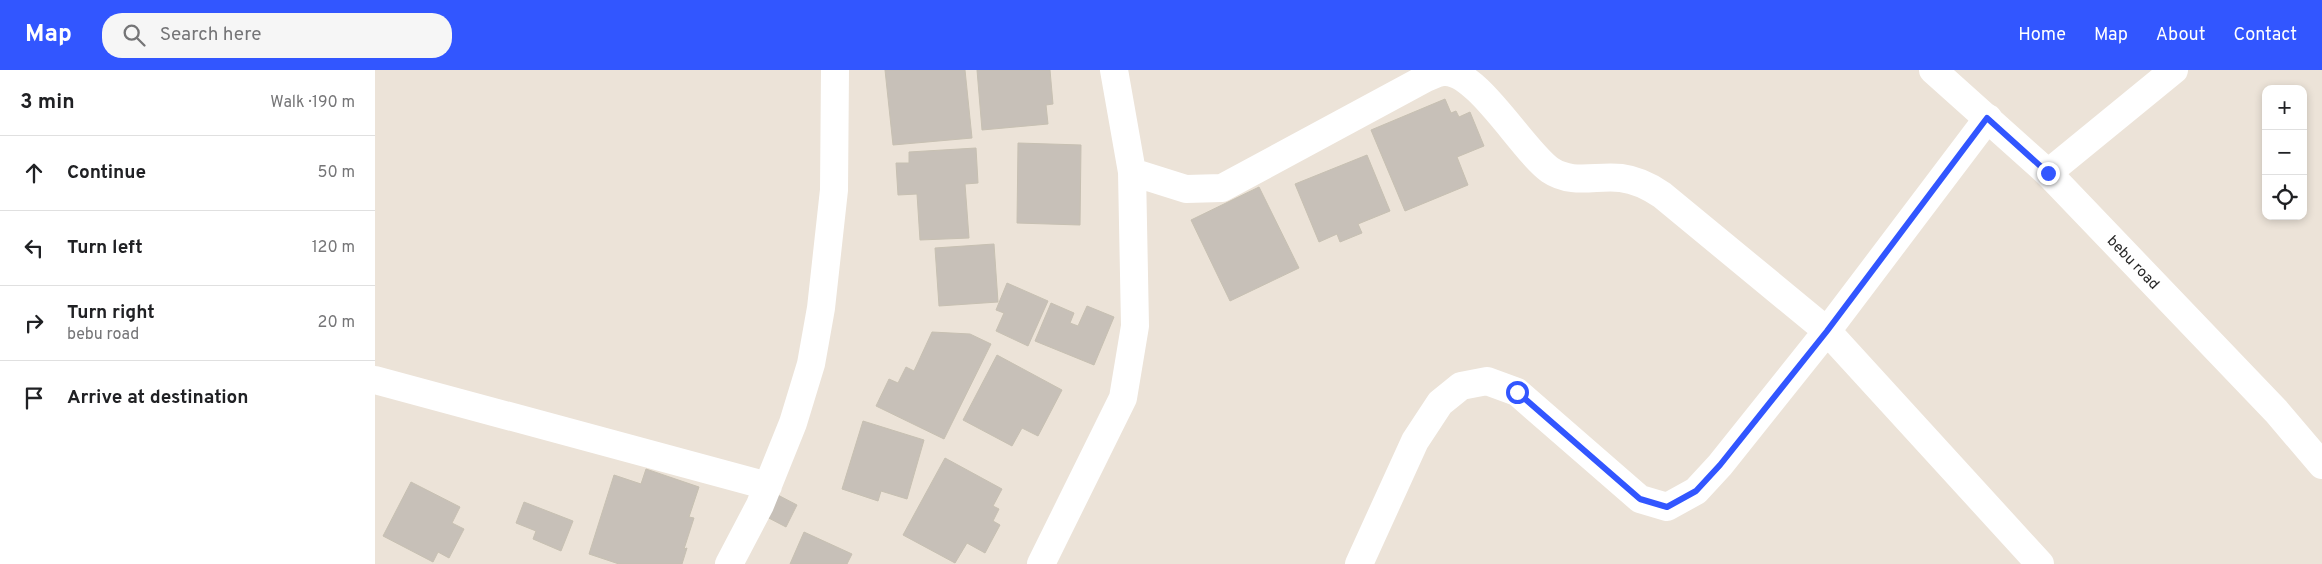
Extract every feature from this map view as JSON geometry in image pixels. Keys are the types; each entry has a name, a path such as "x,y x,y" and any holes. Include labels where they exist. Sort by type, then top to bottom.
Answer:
{"street":[{"path":"729,564 768,486 793,424 811,364 821,308 834,190 835,70"},
{"path":"1041,564 1123,398 1135,326 1132,172 1114,70"},
{"name":"bebu road","path":"1933,70 2048,173 2276,411 2321,463"},
{"path":"2048,173 2173,70"},
{"path":"1132,172 1186,189 1222,188 1426,78 1445,72 1462,75 1479,89 1534,156 1552,171 1569,178 1590,180 1619,178 1644,183 1662,195 1827,331 2040,564"},
{"path":"1359,564 1415,441 1440,403 1461,386 1487,381 1517,392 1640,499 1667,507 1696,491 1720,465 1827,331 1987,118"},
{"path":"375,380 768,486"}],"building":[{"path":"885,70 965,70 972,138 893,145"},
{"path":"977,70 1050,70 1053,104 1046,105 1048,124 982,130"},
{"path":"1445,99 1451,113 1456,111 1459,117 1470,112 1484,146 1457,157 1468,185 1405,211 1371,130"},
{"path":"1018,143 1081,145 1080,225 1017,223"},
{"path":"976,148 978,183 965,184 969,238 920,240 917,194 898,195 896,163 909,163 909,152"},
{"path":"1367,155 1390,211 1358,224 1362,233 1340,242 1337,234 1319,242 1295,184"},
{"path":"1259,187 1299,268 1230,301 1191,220"},
{"path":"994,244 998,302 939,306 935,248"},
{"path":"1007,283 1048,301 1028,346 996,331 1004,313 996,310"},
{"path":"1051,303 1074,313 1070,323 1078,326 1087,306 1114,317 1094,365 1035,341"},
{"path":"932,332 970,334 991,344 944,439 876,406 889,379 898,383 906,367 914,371"},
{"path":"997,355 1062,390 1038,436 1022,428 1012,446 963,420"},
{"path":"863,421 924,440 907,499 881,491 878,501 842,489"},
{"path":"945,458 1002,489 993,506 999,509 993,521 1000,525 985,553 967,543 955,563 903,535"},
{"path":"646,469 699,487 689,517 694,518 684,549 687,548 682,564 619,564 589,554 614,475 641,484"},
{"path":"411,482 460,507 452,523 464,529 449,558 438,552 433,562 383,536"},
{"path":"774,493 797,505 786,527 763,515"},
{"path":"524,502 573,521 561,551 533,539 536,531 516,523"},
{"path":"804,532 852,554 847,564 790,564"}],"route":[{"path":"1517,392 1640,499 1667,507 1696,491 1720,465 1827,331 1987,118 2048,173"}]}
